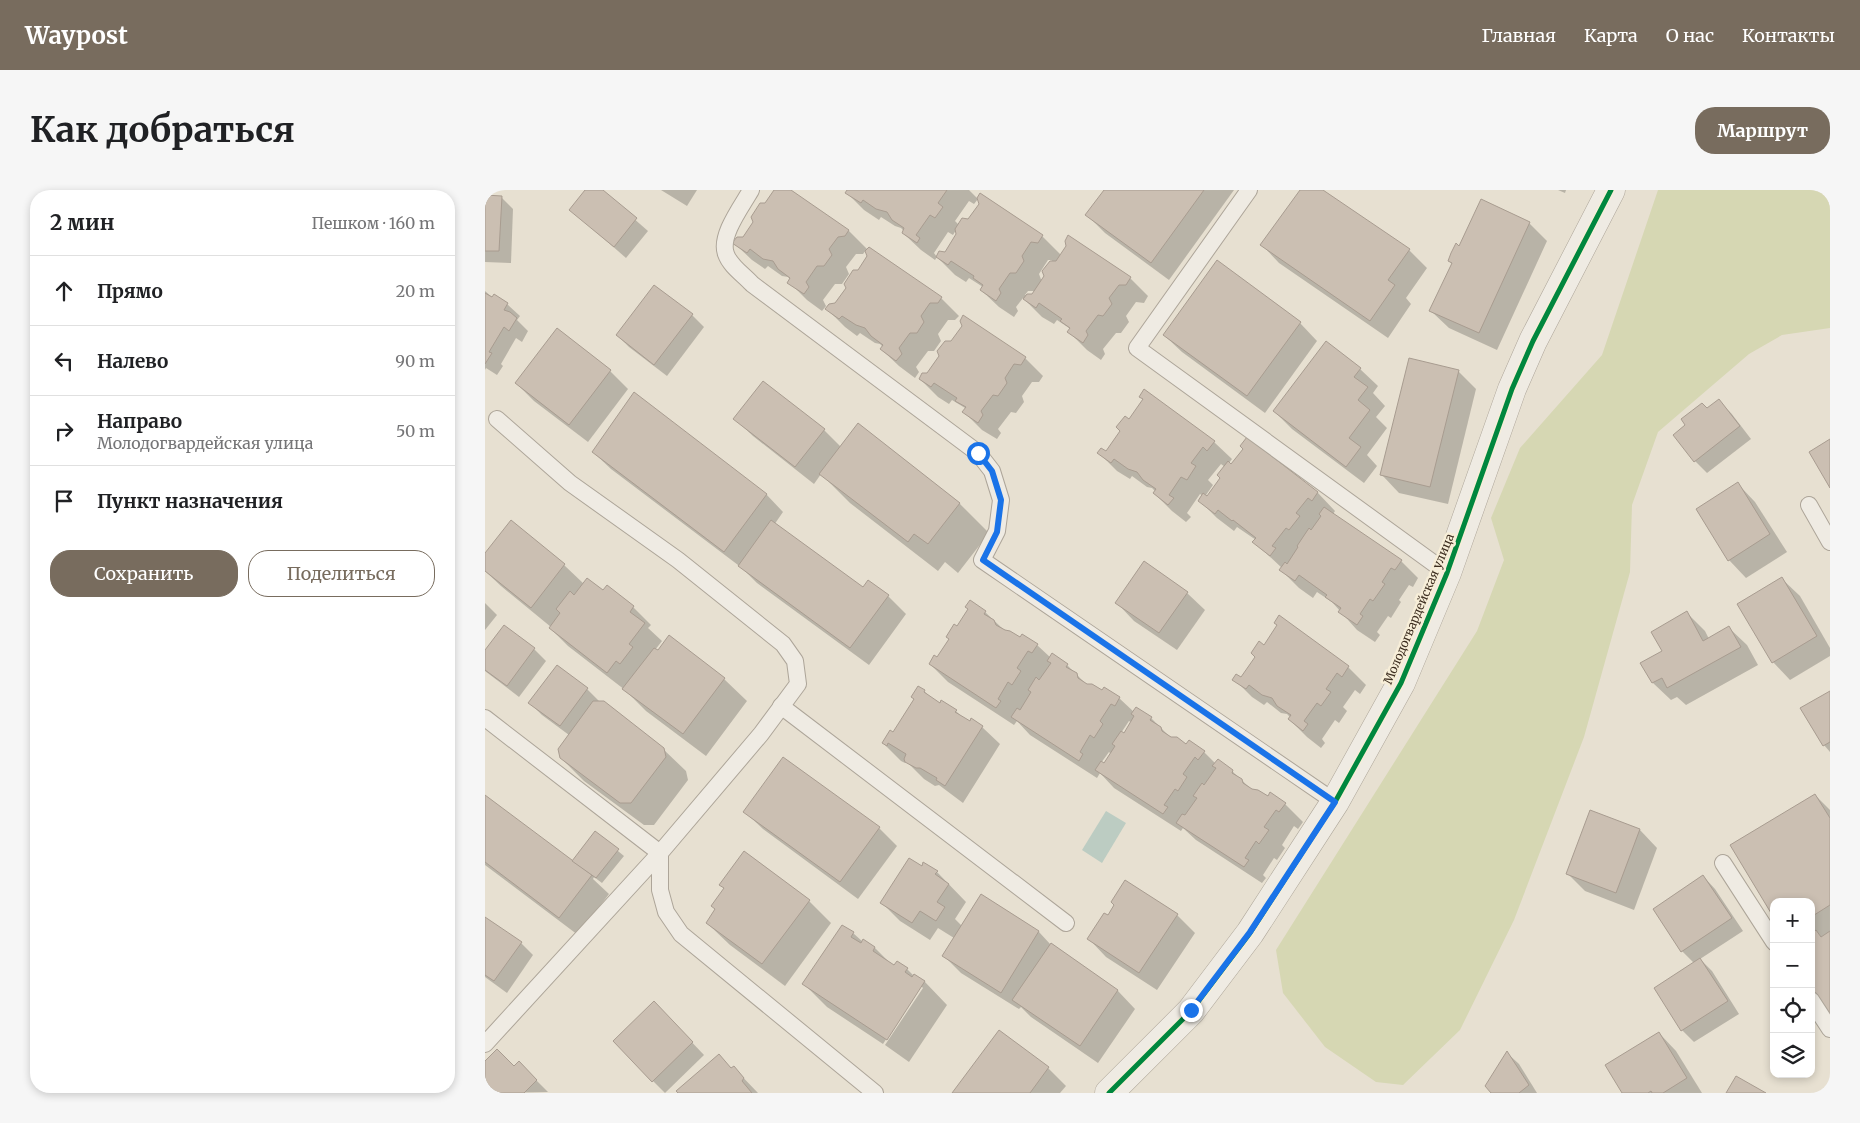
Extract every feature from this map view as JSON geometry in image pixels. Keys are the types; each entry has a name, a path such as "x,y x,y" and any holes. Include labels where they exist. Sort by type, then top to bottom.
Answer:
{"street":[{"name":"Молодогвардейская улица","path":"1109,1093 1191,1010 1250,932 1335,802 1401,683 1447,573 1512,389 1529,349 1611,190"}],"lane":[{"path":"751,190 728,231 724,244 726,255 752,284 978,453 992,471 1001,500 997,532 983,560 1335,802"},
{"path":"1249,190 1137,348 1447,573"},
{"path":"485,1044 660,853 761,734 798,684 795,661 783,644 679,560 570,482 497,419"},
{"path":"1809,505 1830,542"},
{"path":"781,706 1066,923"},
{"path":"485,718 660,853"},
{"path":"660,853 660,890 666,912 681,934 875,1093"},
{"path":"1723,863 1770,936"},
{"path":"1815,1006 1830,1029"}],"green space":[{"path":"1658,190 1830,190 1830,328 1782,335 1749,354 1658,432 1632,505 1630,572 1584,737 1514,920 1460,1030 1403,1085 1376,1082 1325,1047 1283,993 1276,950 1477,631 1504,560 1491,518 1520,448 1602,355"}],"shaded area":[{"path":"1106,811 1126,823 1102,863 1082,850"}],"building":[{"path":"585,190 603,190 637,218 614,247 569,210"},
{"path":"774,190 791,190 849,230 845,236 838,237 829,249 832,255 824,266 817,266 806,282 809,287 804,294 787,283 790,278 778,269 773,261 763,259 750,249 747,253 732,243 737,237 743,237 753,222 751,217 760,203 765,203"},
{"path":"847,190 947,190 938,203 943,207 935,218 930,215 916,235 920,238 917,243 902,233 904,228 892,220 887,212 876,209 863,200 861,203 845,193"},
{"path":"1104,190 1204,190 1151,263 1085,215"},
{"path":"1300,190 1323,190 1410,249 1388,280 1395,285 1370,321 1260,245"},
{"path":"980,193 1043,235 1038,243 1031,242 1022,256 1024,261 1016,273 1010,273 999,289 1001,293 996,301 980,290 983,285 973,278 974,276 951,261 948,265 936,257 939,251 945,252 956,234 955,229 962,218 968,219 979,204 977,198"},
{"path":"485,195 502,196 499,251 485,251"},
{"path":"1481,199 1530,222 1479,333 1429,311 1452,263 1448,261 1451,253 1456,243 1459,246"},
{"path":"1068,235 1131,277 1126,285 1119,285 1109,298 1112,304 1103,316 1098,315 1086,331 1088,335 1083,343 1067,332 1070,328 1060,321 1062,319 1039,303 1036,308 1023,299 1027,294 1032,294 1044,276 1042,271 1050,261 1056,261 1066,246 1065,241"},
{"path":"869,247 942,297 938,303 930,303 921,316 924,322 917,333 910,333 899,348 902,354 896,361 880,349 883,345 871,336 865,328 856,325 842,316 839,319 825,309 829,304 835,303 846,288 844,284 853,270 858,270 867,256 865,251"},
{"path":"1217,260 1301,322 1247,396 1163,335"},
{"path":"654,285 693,314 654,365 616,335"},
{"path":"485,293 492,297 494,294 508,303 504,310 517,318 509,331 504,327 489,352 492,353 485,364"},
{"path":"963,315 1026,357 1021,365 1014,364 1005,378 1007,383 998,396 993,395 981,411 983,415 978,423 962,412 966,407 955,401 957,398 934,383 931,387 919,379 922,373 927,373 939,356 937,351 945,341 951,341 962,326 960,321"},
{"path":"557,328 611,370 569,425 515,383"},
{"path":"1326,341 1361,368 1354,377 1368,387 1358,400 1370,410 1349,438 1361,447 1346,467 1273,411"},
{"path":"1409,358 1459,370 1430,487 1380,475"},
{"path":"763,381 825,429 795,467 733,419"},
{"path":"1144,389 1215,441 1207,451 1203,447 1191,463 1196,466 1187,480 1181,477 1169,495 1174,498 1168,505 1153,493 1156,489 1143,480 1137,472 1128,469 1114,459 1111,463 1097,453 1101,448 1106,451 1120,431 1116,427 1125,416 1129,419 1143,399 1139,397"},
{"path":"634,392 767,494 724,552 592,452"},
{"path":"1719,399 1740,426 1694,462 1673,435 1685,425 1681,419 1702,403 1707,408"},
{"path":"858,423 960,503 928,544 914,534 908,542 819,474"},
{"path":"1247,437 1318,492 1312,501 1308,498 1296,513 1300,516 1289,530 1286,528 1272,546 1276,548 1270,556 1252,542 1256,538 1233,520 1218,510 1215,514 1198,501 1203,493 1207,496 1220,478 1217,475 1228,461 1231,464 1243,449 1240,446"},
{"path":"1830,439 1830,488 1809,452"},
{"path":"1738,482 1770,534 1728,561 1696,509"},
{"path":"1324,507 1402,560 1395,570 1391,568 1382,582 1385,584 1373,601 1370,599 1360,614 1363,616 1357,625 1338,612 1341,608 1325,597 1327,595 1299,575 1295,581 1279,570 1285,562 1287,564 1309,528 1311,530 1321,516 1319,514"},
{"path":"511,520 565,564 531,608 485,571 485,553"},
{"path":"771,520 863,587 868,580 889,595 850,648 738,566"},
{"path":"1144,561 1188,592 1159,633 1115,603"},
{"path":"1782,577 1817,636 1772,663 1737,604"},
{"path":"587,578 603,590 607,585 634,606 630,612 645,623 629,644 633,647 620,664 616,661 607,673 549,628 560,613 556,609 570,591 574,595"},
{"path":"970,600 986,611 984,614 994,620 996,625 1020,637 1022,634 1038,644 1032,653 1028,651 1017,668 1021,671 1012,685 1008,682 998,699 1001,701 996,708 929,664 934,655 937,657 949,639 946,637 954,624 957,626 968,609 965,607"},
{"path":"1687,611 1703,641 1729,626 1741,647 1667,688 1662,678 1652,683 1640,663 1662,651 1651,632"},
{"path":"1279,615 1349,666 1342,677 1337,673 1326,689 1331,692 1321,706 1317,703 1304,721 1308,724 1303,731 1288,719 1291,715 1277,706 1272,698 1262,695 1249,685 1246,689 1232,680 1236,674 1241,677 1255,657 1251,653 1259,641 1264,645 1277,625 1274,623"},
{"path":"504,625 535,648 507,686 485,670 485,650"},
{"path":"669,635 725,678 683,734 622,689 654,648 658,650"},
{"path":"1052,653 1068,664 1066,667 1077,673 1078,678 1087,684 1092,684 1102,690 1104,687 1120,697 1115,706 1111,704 1100,721 1103,724 1094,738 1090,735 1080,752 1083,754 1079,761 1011,717 1017,708 1020,710 1031,692 1028,690 1036,677 1039,680 1051,663 1047,661"},
{"path":"557,665 588,688 560,726 528,703"},
{"path":"918,686 940,703 941,700 957,710 955,712 970,721 971,718 983,726 945,786 936,780 937,778 905,762 906,754 888,743 887,746 882,743 890,730 893,732 914,699 911,697"},
{"path":"1830,691 1830,742 1823,746 1800,708"},
{"path":"593,701 604,701 664,748 666,757 631,803 620,803 560,758 558,749"},
{"path":"1136,707 1152,717 1150,720 1171,737 1177,737 1186,744 1189,740 1205,751 1198,760 1195,757 1183,774 1187,777 1178,791 1175,789 1164,805 1168,807 1163,814 1095,770 1101,761 1104,763 1115,746 1112,744 1121,731 1124,733 1134,716 1131,714"},
{"path":"783,757 880,827 840,882 743,812"},
{"path":"1218,759 1233,770 1232,773 1242,779 1243,783 1252,789 1268,796 1270,792 1286,803 1279,812 1276,810 1264,827 1269,830 1259,844 1256,841 1245,858 1249,860 1244,867 1176,823 1182,814 1185,815 1197,798 1193,796 1202,783 1204,785 1216,768 1212,766"},
{"path":"1815,794 1830,818 1830,905 1815,914 1815,898 1770,898 1770,911 1730,845"},
{"path":"485,795 592,875 559,918 485,862"},
{"path":"1590,810 1640,829 1616,893 1566,874"},
{"path":"595,831 619,849 596,878 572,861"},
{"path":"744,851 810,900 762,964 706,923 715,909 711,906 724,888 719,885"},
{"path":"909,858 922,866 923,862 938,871 935,874 949,884 937,902 945,907 936,921 920,911 912,923 880,903"},
{"path":"1703,875 1732,918 1681,952 1653,909"},
{"path":"1125,880 1178,914 1139,973 1087,939 1104,913 1108,915 1114,905 1111,902"},
{"path":"981,894 1039,931 1001,993 942,956"},
{"path":"485,917 522,942 494,981 485,975"},
{"path":"842,925 854,932 851,937 861,943 863,939 875,947 873,951 894,965 897,961 908,968 905,972 912,977 914,974 925,981 887,1040 802,984"},
{"path":"1815,931 1821,937 1830,931 1830,1020 1815,997"},
{"path":"1051,943 1118,990 1080,1046 1012,1000"},
{"path":"1700,958 1728,1001 1681,1031 1654,988"},
{"path":"654,1001 693,1042 652,1082 613,1041"},
{"path":"999,1030 1049,1067 1030,1093 952,1093"},
{"path":"1659,1032 1687,1078 1663,1093 1652,1093 1651,1091 1648,1093 1622,1093 1605,1065"},
{"path":"497,1049 514,1066 519,1061 537,1080 524,1093 485,1093 485,1061"},
{"path":"1507,1051 1529,1085 1519,1093 1491,1093 1485,1086"},
{"path":"719,1054 731,1068 734,1066 744,1078 742,1081 752,1093 678,1093 676,1091"},
{"path":"1736,1076 1766,1093 1726,1093"}],"cycle path":[{"path":"1109,1093 1191,1011 1250,933 1335,802 1401,683 1447,573 1512,389 1533,341 1611,190"}],"route":[{"path":"978,453 992,471 1001,500 997,532 983,560 1335,802 1250,932 1191,1010"}]}
